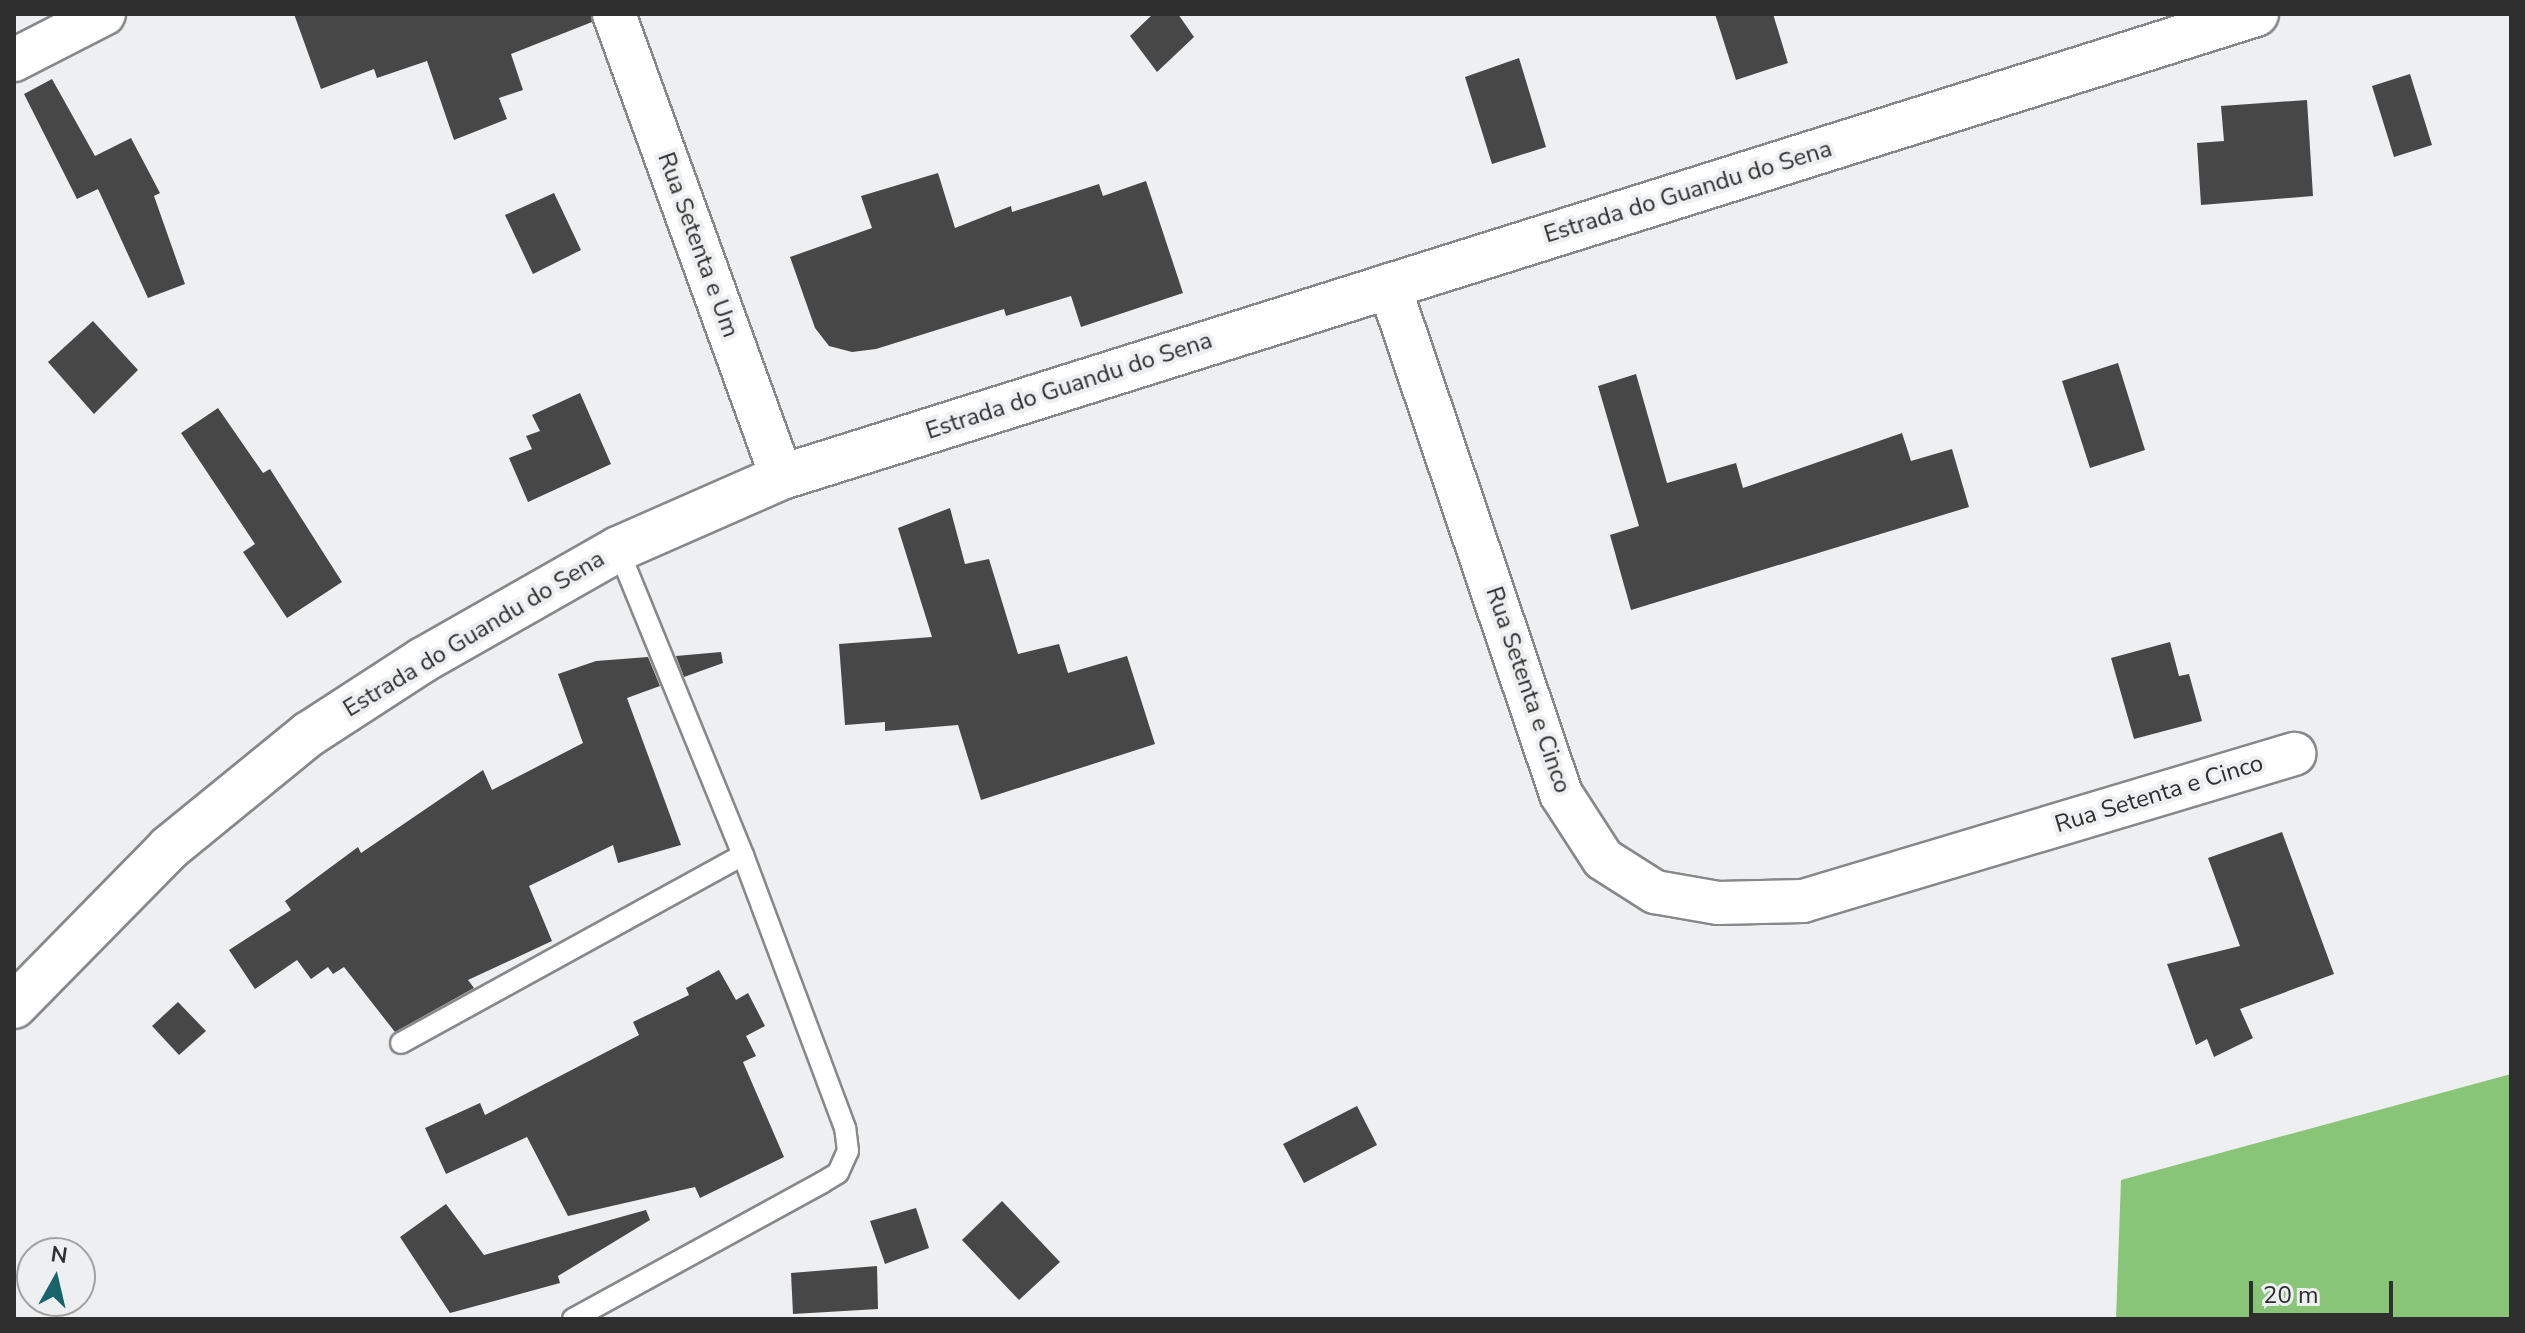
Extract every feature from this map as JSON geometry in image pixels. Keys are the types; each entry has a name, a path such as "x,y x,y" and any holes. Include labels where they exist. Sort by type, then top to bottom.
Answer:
{"main road":[{"name":"Estrada do Guandu do Sena","path":"14,1006 169,848 309,734 436,653 618,549 782,477 2229,18"}],"street":[{"path":"14,60 104,14"},
{"name":"Rua Setenta e Um","path":"614,14 782,477"},
{"name":"Rua Setenta e Cinco","path":"1389,285 1561,794 1603,859 1655,892 1718,903 1803,901 2294,754"}],"lane":[{"path":"573,1319 823,1182 845,1162 845,1128 743,855 618,549"},
{"path":"401,1043 743,855"}],"green space":[{"path":"2511,1074 2511,1319 2116,1319 2121,1180"}],"building":[{"path":"294,14 591,14 592,22 511,54 523,90 499,98 507,119 454,140 427,61 377,78 374,69 321,89"},
{"path":"1153,14 1178,14 1194,37 1157,72 1130,36"},
{"path":"1715,14 1773,14 1788,63 1736,80"},
{"path":"1519,58 1546,147 1492,164 1465,77"},
{"path":"2410,74 2432,145 2394,157 2372,86"},
{"path":"52,79 95,156 131,138 160,193 154,196 185,284 148,298 98,189 77,199 24,94"},
{"path":"2307,100 2313,196 2201,205 2197,143 2224,141 2221,106"},
{"path":"938,173 955,228 1011,206 1012,212 1099,184 1103,196 1146,181 1183,293 1081,327 1071,296 1006,316 1004,309 876,349 852,352 829,346 815,328 790,257 872,228 861,196"},
{"path":"554,193 581,250 533,274 505,215"},
{"path":"93,321 138,370 94,414 48,362"},
{"path":"2118,363 2145,450 2090,468 2062,381"},
{"path":"1636,374 1667,483 1736,463 1743,488 1902,433 1911,461 1952,449 1969,507 1631,610 1610,535 1639,526 1598,386"},
{"path":"580,393 611,464 528,502 509,458 532,449 526,436 540,431 532,415"},
{"path":"218,408 263,473 270,469 342,582 287,618 243,552 255,544 181,433"},
{"path":"950,508 965,564 989,559 1018,654 1059,644 1068,673 1127,656 1155,744 981,800 958,725 885,731 885,722 845,725 839,644 932,637 898,528"},
{"path":"2170,642 2179,676 2189,674 2202,721 2134,739 2111,658"},
{"path":"721,652 723,663 684,677 676,656"},
{"path":"648,657 660,686 627,698 681,845 618,863 613,845 529,886 552,941 468,980 474,988 395,1032 344,967 333,974 328,967 311,979 297,960 255,989 229,950 291,910 285,901 358,847 361,853 483,770 492,790 583,743 558,674 596,661"},
{"path":"2282,832 2334,974 2240,1009 2253,1038 2214,1057 2207,1039 2196,1045 2167,964 2240,946 2208,858"},
{"path":"719,970 736,1000 748,993 765,1026 746,1036 756,1056 743,1062 784,1157 700,1198 695,1187 568,1216 527,1137 446,1174 425,1128 480,1103 485,1115 639,1035 633,1022 689,995 686,988"},
{"path":"178,1002 206,1031 179,1055 152,1026"},
{"path":"1357,1106 1377,1145 1304,1183 1283,1144"},
{"path":"1002,1201 1060,1262 1019,1300 962,1240"},
{"path":"446,1204 484,1255 646,1210 650,1220 558,1276 560,1283 450,1313 400,1237"},
{"path":"916,1208 929,1248 885,1264 870,1221"},
{"path":"877,1266 878,1309 793,1314 791,1273"}]}
